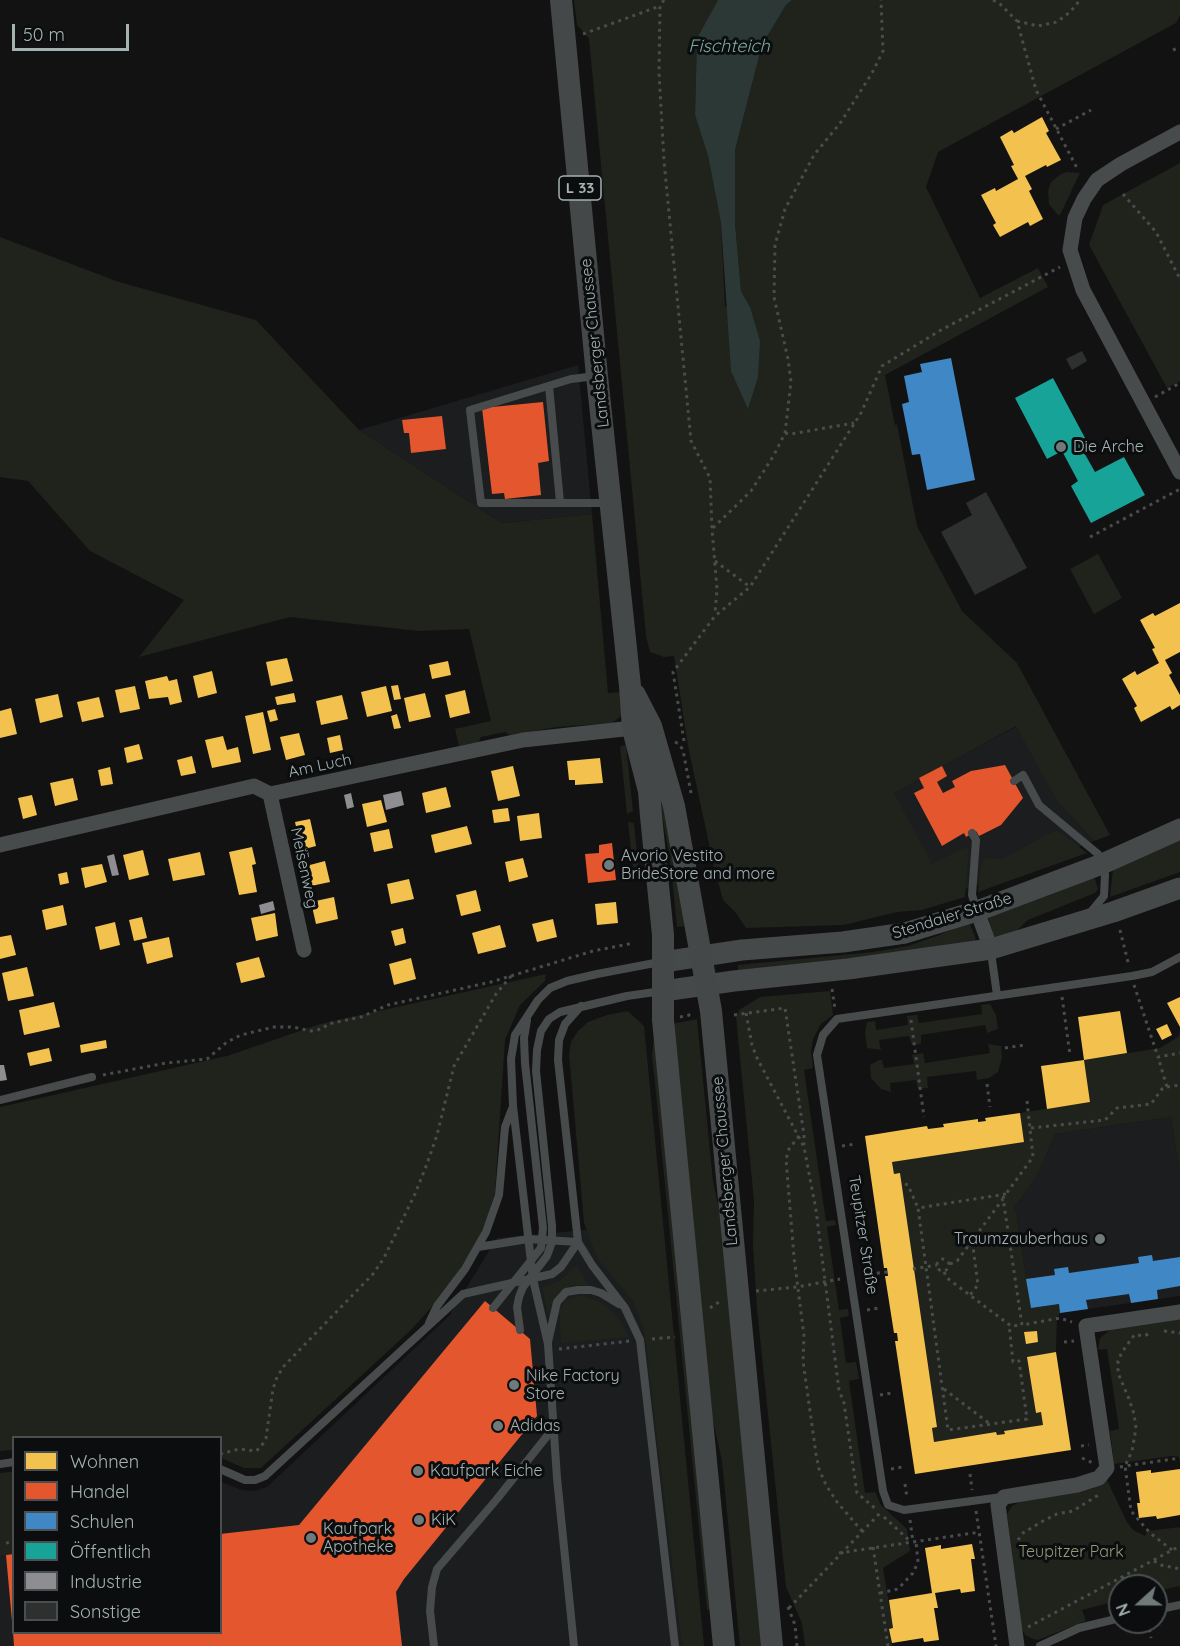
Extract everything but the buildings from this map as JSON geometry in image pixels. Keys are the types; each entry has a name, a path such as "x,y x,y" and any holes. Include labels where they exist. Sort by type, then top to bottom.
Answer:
{"main road":[{"name":"Landsberger Chaussee","path":"561,0 597,376 630,686 642,728 674,806 706,984 772,1646"},
{"name":"Landsberger Chaussee","path":"642,728 663,935 670,961 671,990 664,1034 724,1646"},
{"name":"Stendaler Straße","path":"670,961 742,950 843,942 905,933 977,911 1102,864 1180,829"},
{"name":"Stendaler Straße","path":"671,990 991,949 1113,912 1180,888"}],"street":[{"path":"1180,132 1121,164 1097,180 1075,218 1070,250 1083,290 1180,472"},
{"name":"Am Luch","path":"0,845 254,786 270,795 523,740 642,728"},
{"name":"Meisenweg","path":"270,795 304,950"},
{"path":"977,911 991,949"},
{"path":"1016,1640 998,1505 1004,1497 1077,1485 1099,1478 1107,1468 1086,1326 1180,1312"}],"lane":[{"path":"597,376 571,380 470,410 481,503 612,503"},
{"path":"549,386 560,502"},
{"path":"1014,781 1023,775 1039,805 1098,854 1105,874 1104,896 1086,919"},
{"path":"972,833 976,840 972,895 977,911"},
{"path":"991,949 997,995"},
{"name":"Teupitzer Straße","path":"888,1505 883,1491 817,1055 823,1035 837,1019 1152,972 1180,957"},
{"path":"574,1646 557,1478 548,1347 533,1279 513,1106 511,1059 515,1035 529,1012 550,988 567,981 670,961"},
{"path":"520,1330 517,1307 519,1297 547,1256 552,1242 536,1071 541,1031 549,1019 560,1012 627,996 671,990"},
{"path":"581,1006 565,1024 559,1040 558,1060 578,1242 592,1265 625,1308 640,1340 675,1646"},
{"path":"493,1308 541,1248 543,1228 524,1038 529,1012"},
{"path":"0,1100 92,1077"},
{"path":"427,1327 437,1306 465,1269 486,1232 499,1195 505,1127 513,1106"},
{"path":"478,1247 528,1239 578,1242"},
{"path":"222,1470 245,1480 255,1480 265,1476 463,1294 552,1274 561,1268 578,1242"},
{"path":"508,1284 519,1285 536,1295"},
{"path":"548,1347 557,1302 566,1292 578,1290 601,1293 625,1308"},
{"path":"434,1646 430,1611 432,1587 437,1569 555,1426"},
{"path":"888,1505 904,1510 1004,1497"},
{"path":"1040,1646 1079,1628 1108,1621"}],"path":[{"path":"664,0 660,6 659,72 664,161 691,441 710,478 717,589 715,616"},
{"path":"712,529 751,491 785,433 791,382 774,297 775,245 786,209 814,155 841,122 883,51 881,0"},
{"path":"993,0 1017,21 1036,90 1077,168"},
{"path":"1017,21 1038,26 1057,22 1080,0"},
{"path":"565,37 587,34 660,6"},
{"path":"1173,50 1180,46"},
{"path":"1056,129 1091,110"},
{"path":"1123,194 1156,232 1180,279"},
{"path":"684,741 673,672 715,616 750,587 861,413 882,366 941,330 1072,260"},
{"path":"1143,403 1180,383"},
{"path":"785,433 791,434 855,423"},
{"path":"1090,537 1180,489"},
{"path":"714,561 750,587"},
{"path":"1120,930 1130,969"},
{"path":"92,1077 166,1063 207,1059 227,1042 242,1035 274,1027 311,1031 322,1029 328,1024 361,1017 388,1005 491,982 593,951 634,943"},
{"path":"222,1453 239,1449 256,1451 261,1447 266,1438 273,1389 284,1366 374,1274 384,1258 415,1194 437,1135 454,1066 496,994 512,975"},
{"path":"834,981 832,987 836,1014"},
{"path":"1134,983 1167,1087"},
{"path":"1060,986 1070,1055"},
{"path":"734,1015 785,1008 804,1147 816,1210 839,1390 844,1403 857,1493 911,1542"},
{"path":"909,1008 924,1117"},
{"path":"746,1013 757,1058 804,1147"},
{"path":"672,1018 696,1014"},
{"path":"1005,1048 1024,1045"},
{"path":"1158,1057 1180,1053"},
{"path":"987,1084 990,1107"},
{"path":"1031,1128 1105,1120 1117,1108 1150,1104 1162,1089 1180,1085"},
{"path":"944,1272 948,1270 950,1264 957,1261 1033,1157 1027,1101"},
{"path":"799,1136 789,1149 786,1159 797,1287 804,1336 803,1361 819,1469 837,1502 862,1531"},
{"path":"905,1184 908,1185 918,1208 948,1430 1027,1419 1019,1361 1013,1362 1009,1324"},
{"path":"918,1208 1005,1196"},
{"path":"1005,1196 1022,1325"},
{"path":"969,1244 973,1248 978,1285 970,1295"},
{"path":"914,1269 937,1265 942,1259 950,1264"},
{"path":"937,1265 947,1278 1011,1326 1060,1318 1086,1326"},
{"path":"857,1276 887,1272"},
{"path":"756,1291 797,1287 843,1278"},
{"path":"703,1314 729,1297"},
{"path":"1135,1334 1118,1361 1118,1373 1130,1399 1136,1428 1132,1451 1125,1466 1131,1511 1150,1533 1172,1550"},
{"path":"548,1347 677,1337"},
{"path":"943,1388 990,1424"},
{"path":"1107,1468 1180,1458"},
{"path":"1119,1479 1127,1473"},
{"path":"905,1484 907,1498"},
{"path":"1004,1548 1014,1546 1023,1533 1043,1521 1057,1514 1073,1512 1104,1491"},
{"path":"789,1608 839,1553 888,1505"},
{"path":"839,1553 1001,1529"},
{"path":"980,1532 996,1646"},
{"path":"880,1593 898,1589 913,1573 918,1562 916,1541"},
{"path":"6,1543 12,1542"},
{"path":"1128,1574 1180,1546"},
{"path":"873,1547 888,1646"},
{"path":"1154,1561 1180,1569"},
{"path":"1016,1640 1108,1585"},
{"path":"1150,1634 1151,1638"}],"shaded area":[{"path":"578,365 592,514 502,523 359,430"},
{"path":"1017,726 1056,800 1094,841 1027,868 948,895 893,793"},
{"name":"Traumzauberhaus","path":"1171,1117 1180,1175 1180,1296 1060,1313 1059,1304 1031,1308 1015,1206 1037,1176 1055,1134"},
{"path":"661,1223 704,1646 0,1646 0,1473 12,1472 12,1634 222,1634 222,1482 242,1490 255,1491 267,1487 449,1316 497,1238"}],"green space":[{"path":"574,0 718,0 697,38 695,115 708,156 721,223 725,307 750,307 741,291 735,223 735,150 762,45 786,5 792,0 1180,0 1180,15 1176,23 938,152 926,187 980,298 1038,268 1048,287 885,375 917,526 962,611 1017,663 1110,835 1094,841 1056,800 1016,726 894,793 932,864 966,847 969,850 965,897 922,910 897,912 844,925 746,928 723,900 688,746 674,656 664,657 650,652 646,636 589,39 577,25"},
{"path":"1180,163 1180,381 1167,388 1089,245 1103,205"},
{"path":"1067,172 1080,173 1058,215 1049,204 1048,191 1051,182"},
{"path":"0,237 119,282 256,320 359,430 502,523 592,514 608,693 621,692 623,712 620,717 612,723 557,727 510,735 505,732 481,737 479,742 459,746 455,729 491,721 469,629 419,631 290,617 139,657 184,600 90,551 28,481 0,477"},
{"path":"1098,554 1122,598 1094,614 1070,569"},
{"path":"626,745 633,811 627,814 620,746"},
{"path":"656,768 688,926 677,927 670,859 654,772"},
{"path":"628,822 634,823 639,873 634,876"},
{"path":"1058,831 1087,853 978,892 981,864 986,859 1002,859"},
{"path":"1180,838 1180,872 1110,897 1113,869"},
{"path":"1094,876 1098,889 1095,893 1028,920 1015,932 994,937 988,916"},
{"path":"966,923 970,924 976,939 974,942 945,948 738,971 738,965 873,952 908,946"},
{"path":"546,974 545,981 520,1005 505,1040 495,1192 476,1244 454,1278 411,1330 261,1468 244,1468 222,1458 222,1436 12,1436 12,1450 0,1451 0,1107 227,1056 320,1024"},
{"path":"830,991 833,1015 821,1024 813,1039 811,1051 813,1068 804,1070 826,1221 835,1220 836,1225 827,1227 839,1310 848,1309 849,1316 840,1318 846,1363 856,1362 859,1379 849,1381 865,1493 875,1492 881,1505 907,1529 910,1551 883,1568 893,1628 889,1629 892,1646 805,1646 802,1623 786,1587 757,1309 753,1246 754,1201 736,1017 739,1010 760,997"},
{"path":"990,1004 996,1015 998,1029 987,1033 985,1025 921,1035 921,1044 912,1045 909,1036 879,1040 881,1050 867,1048 865,1032 867,1022 875,1021 876,1030 908,1025 907,1016 917,1015 919,1023 982,1014 981,1005"},
{"path":"628,1011 644,1026 704,1646 682,1646 644,1328 633,1301 597,1258 584,1223 569,1054 571,1042 588,1022"},
{"path":"697,1019 713,1181 722,1224 764,1646 740,1646 722,1461 712,1416 672,1024"},
{"path":"1180,1033 1180,1175 1171,1117 1055,1134 1037,1176 1015,1206 1031,1308 1059,1304 1056,1352 1028,1357 1036,1413 1041,1412 1043,1425 1004,1432 1005,1434 997,1435 996,1433 934,1442 932,1428 937,1427 900,1174 894,1174 892,1162 1024,1142 1020,1113 1090,1102 1084,1060 1160,1048 1178,1037"},
{"path":"654,1038 712,1609 707,1610 652,1055"},
{"path":"988,1044 1001,1046 1002,1058 998,1072 989,1078 977,1080 976,1071 927,1077 928,1088 918,1089 916,1080 890,1083 891,1092 881,1089 871,1078 870,1065 879,1060 882,1060 884,1068 914,1064 912,1055 923,1053 925,1063 990,1053"},
{"path":"577,1266 589,1286 572,1285 559,1294 554,1299 549,1318 542,1287 558,1282"},
{"path":"582,1295 610,1309 620,1320 629,1337 561,1343 559,1310 566,1300"},
{"path":"1180,1319 1180,1457 1172,1456 1114,1464 1110,1431 1119,1429 1107,1349 1098,1350 1100,1338 1111,1329"},
{"path":"12,1472 12,1554 0,1555 0,1473"},
{"name":"Teupitzer Park","path":"1107,1480 1127,1522 1133,1530 1145,1536 1147,1531 1180,1527 1180,1586 1168,1588 1168,1574 1108,1574 1108,1603 1082,1610 1086,1621 1038,1640 1033,1639 1025,1635 1022,1629 1007,1514 1012,1506 1024,1500 1091,1489"}],"water":[{"name":"Fischteich","path":"718,0 792,0 786,5 762,45 735,150 735,223 741,291 750,307 760,341 758,377 748,409 731,371 721,223 708,156 695,115 697,38"}],"place":[{"name":"Die Arche","path":"1061,447"},
{"name":"Avorio Vestito BrideStore and more","path":"609,865"},
{"name":"Traumzauberhaus","path":"1100,1239"},
{"name":"Nike Factory Store","path":"514,1385"},
{"name":"Adidas","path":"498,1426"},
{"name":"Kaufpark Eiche","path":"418,1471"},
{"name":"KiK","path":"419,1520"},
{"name":"Kaufpark Apotheke","path":"311,1538"}]}
